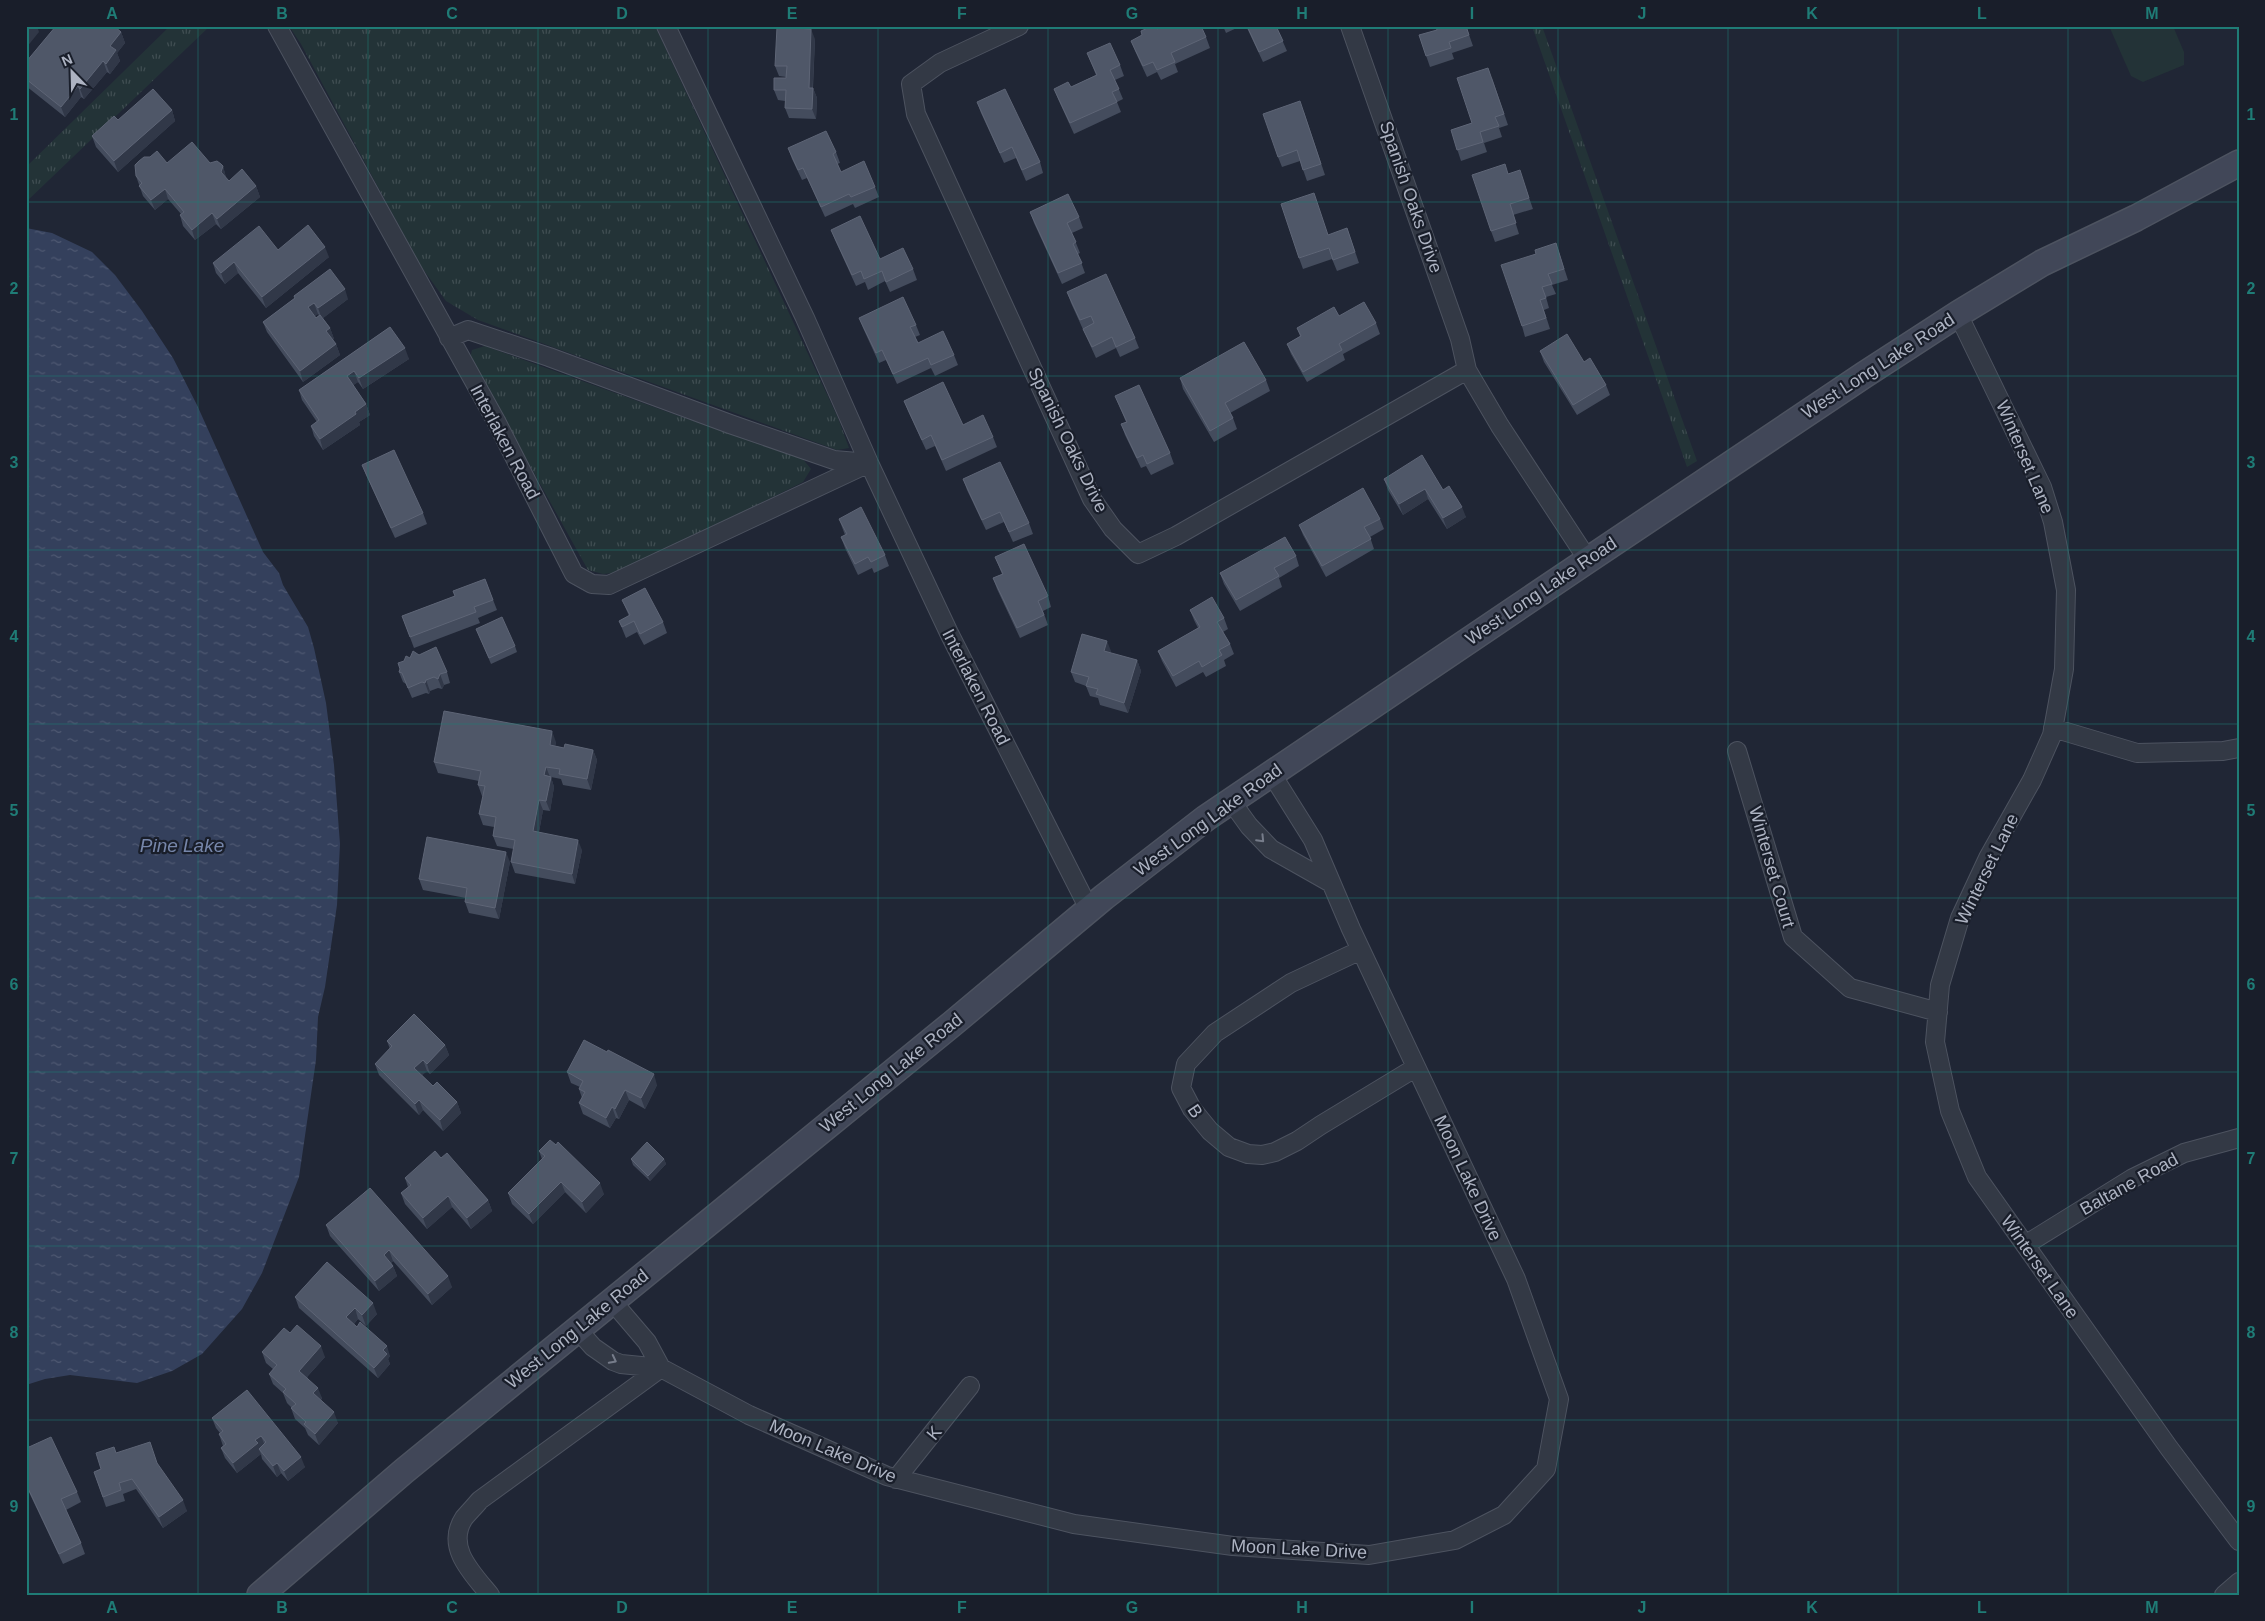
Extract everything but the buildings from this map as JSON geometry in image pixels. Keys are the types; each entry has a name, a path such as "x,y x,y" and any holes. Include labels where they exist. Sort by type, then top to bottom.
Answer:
{"main road":[{"name":"West Long Lake Road","path":"260,1595 404,1471 1089,909 1231,801 1864,375 1958,314 2042,263 2136,218 2239,163"}],"street":[{"name":"Interlaken Road","path":"277,26 496,421 574,574 592,584 609,585 869,463"},
{"name":"Interlaken Road","path":"666,26 805,318 869,463 948,633 1089,909"},
{"name":"Spanish Oaks Drive","path":"1019,26 940,63 911,84 916,114 1092,499 1113,529 1138,554 1176,536 1467,370"},
{"name":"Spanish Oaks Drive","path":"1350,26 1460,339 1467,370 1500,426 1588,560"},
{"name":"Winterset Lane","path":"1958,314 2042,487 2053,522 2066,590 2064,668 2053,728 2032,780 1988,858 1960,918 1940,985 1935,1042 1950,1111 1977,1177 2169,1448 2239,1541"},
{"path":"449,338 468,330 549,357 834,460 869,463"},
{"path":"2053,728 2137,753 2223,751 2239,748"},
{"name":"Winterset Court","path":"1737,751 1793,937 1850,988 1938,1012"},
{"name":"Moon Lake Drive","path":"577,1329 593,1348 613,1362 661,1368 749,1415 896,1479 1074,1524 1233,1546 1369,1555 1455,1540 1504,1515 1546,1469 1559,1399 1516,1279 1415,1068 1313,840 1271,773"},
{"path":"1231,801 1249,826 1271,849 1331,883"},
{"name":"B","path":"1361,950 1291,983 1216,1033 1186,1064 1181,1088 1192,1109 1210,1131 1229,1146 1248,1154 1262,1155 1275,1152 1298,1141 1415,1068"},
{"name":"Baltane Road","path":"2025,1245 2133,1178 2184,1153 2239,1138"},
{"path":"490,1595 460,1556 457,1545 458,1532 464,1519 480,1500 661,1368 647,1342 612,1301"},
{"name":"K","path":"896,1479 970,1386"},
{"path":"2224,1595 2239,1582"}],"green space":[{"path":"170,26 210,26 26,202 26,167"},
{"path":"289,26 655,26 838,418 849,448 837,450 478,320 446,301 420,265 301,44"},
{"path":"1532,26 1542,26 1697,461 1687,467"},
{"path":"2109,26 2173,26 2184,52 2184,65 2143,82 2131,76"},
{"path":"485,346 802,458 811,469 803,482 622,572 603,574 588,570 470,358 472,350"}],"water":[{"name":"Pine Lake","path":"26,228 52,233 92,252 115,275 142,311 173,358 197,405 263,552 279,573 283,585 308,627 326,703 334,765 340,844 337,905 325,987 318,1017 316,1060 299,1177 262,1273 242,1309 202,1354 172,1371 137,1383 70,1375 45,1379 26,1385"}]}
